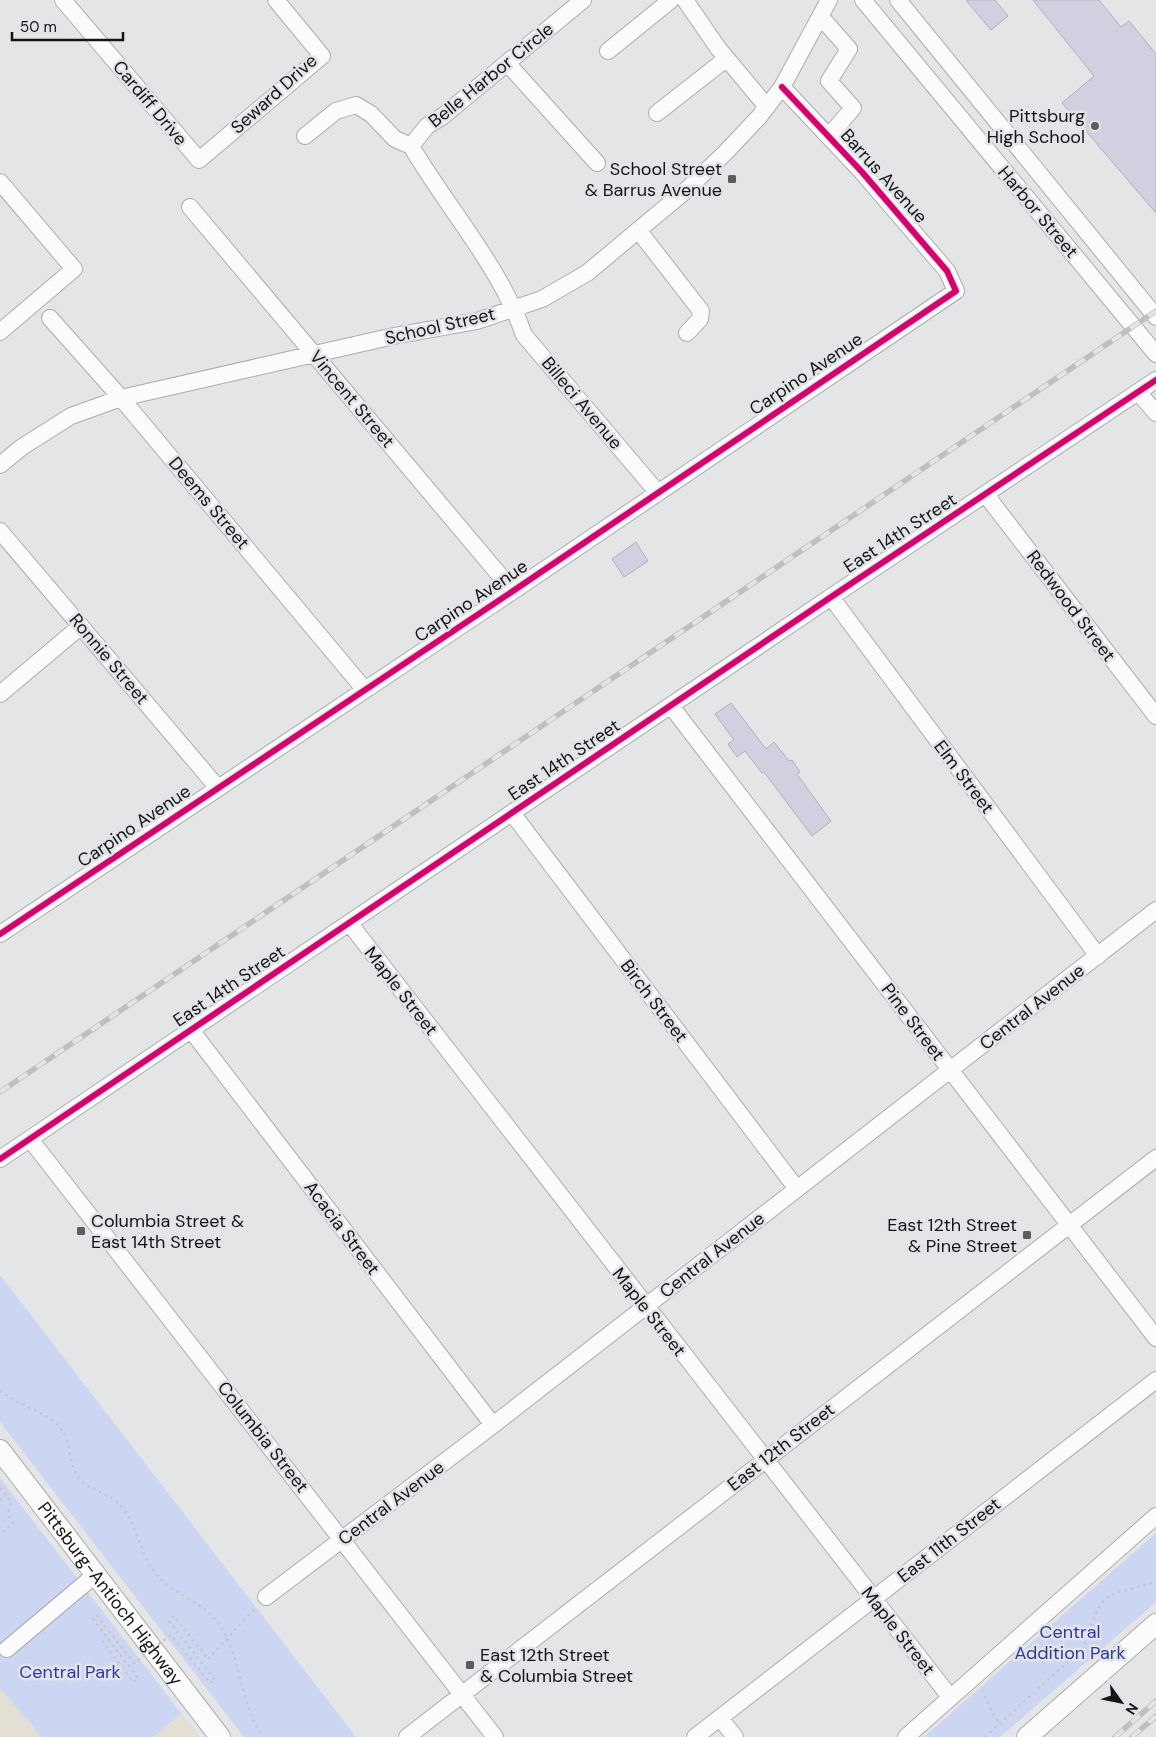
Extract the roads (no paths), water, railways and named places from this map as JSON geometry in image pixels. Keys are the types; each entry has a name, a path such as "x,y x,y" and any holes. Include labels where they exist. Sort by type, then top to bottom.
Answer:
{"main road":[{"name":"Pittsburg-Antioch Highway","path":"0,1450 220,1737"},
{"path":"1027,1737 1156,1624"}],"street":[{"name":"Cardiff Drive","path":"63,0 199,160"},
{"name":"Seward Drive","path":"199,160 322,56 276,0"},
{"name":"Belle Harbor Circle","path":"411,146 427,126 443,116 508,64 583,0"},
{"path":"608,51 671,0"},
{"path":"685,0 726,59 767,107"},
{"name":"School Street","path":"0,465 22,447 71,416 121,398 315,354 477,321 542,298 587,273 716,163 767,107 782,86 829,0"},
{"name":"Harbor Street","path":"863,0 1156,354"},
{"name":"Harbor Street","path":"898,0 1156,317"},
{"path":"820,16 849,50 829,82 853,108 828,136"},
{"path":"658,113 726,59"},
{"path":"508,64 597,163"},
{"name":"Barrus Avenue","path":"782,86 947,271 956,291"},
{"path":"305,136 336,111 356,105 371,114 395,139 411,146 433,184 461,222 514,308"},
{"path":"0,182 74,269 0,332"},
{"name":"Vincent Street","path":"190,207 513,591"},
{"path":"638,230 701,311 700,319 687,333"},
{"name":"Carpino Avenue","path":"0,934 513,591 956,291"},
{"name":"Billeci Avenue","path":"514,308 524,335 658,493"},
{"name":"Deems Street","path":"50,318 121,398 365,690"},
{"path":"1147,387 1156,413"},
{"name":"East 14th Street","path":"0,1159 831,597 1147,387"},
{"name":"Redwood Street","path":"986,495 1156,716"},
{"name":"Ronnie Street","path":"0,531 218,788"},
{"name":"Elm Street","path":"831,597 1098,956"},
{"path":"0,694 80,626"},
{"name":"Pine Street","path":"671,706 1068,1227 1156,1338"},
{"name":"Birch Street","path":"512,813 797,1189"},
{"name":"Central Avenue","path":"266,1597 493,1425 1156,910"},
{"name":"Maple Street","path":"350,924 645,1307 950,1698"},
{"name":"Acacia Street","path":"191,1030 493,1425"},
{"name":"Columbia Street","path":"30,1139 495,1737"},
{"name":"East 12th Street","path":"407,1737 1156,1158"},
{"name":"East 11th Street","path":"694,1737 1156,1380"},
{"path":"906,1737 1156,1516"},
{"path":"7,1650 95,1575"},
{"path":"720,1718 735,1737"}],"railway":[{"path":"0,1092 1156,311"},
{"path":"1115,1737 1156,1701"},
{"path":"1132,1737 1156,1716"}],"place":[{"name":"Pittsburg High School","path":"1095,126"},
{"name":"School Street & Barrus Avenue","path":"732,179"},
{"name":"Columbia Street & East 14th Street","path":"81,1231"},
{"name":"East 12th Street & Pine Street","path":"1027,1235"},
{"name":"East 12th Street & Columbia Street","path":"470,1665"}],"park label":[{"name":"Central Addition Park","path":"1070,1642"},
{"name":"Central Park","path":"70,1672"}]}
